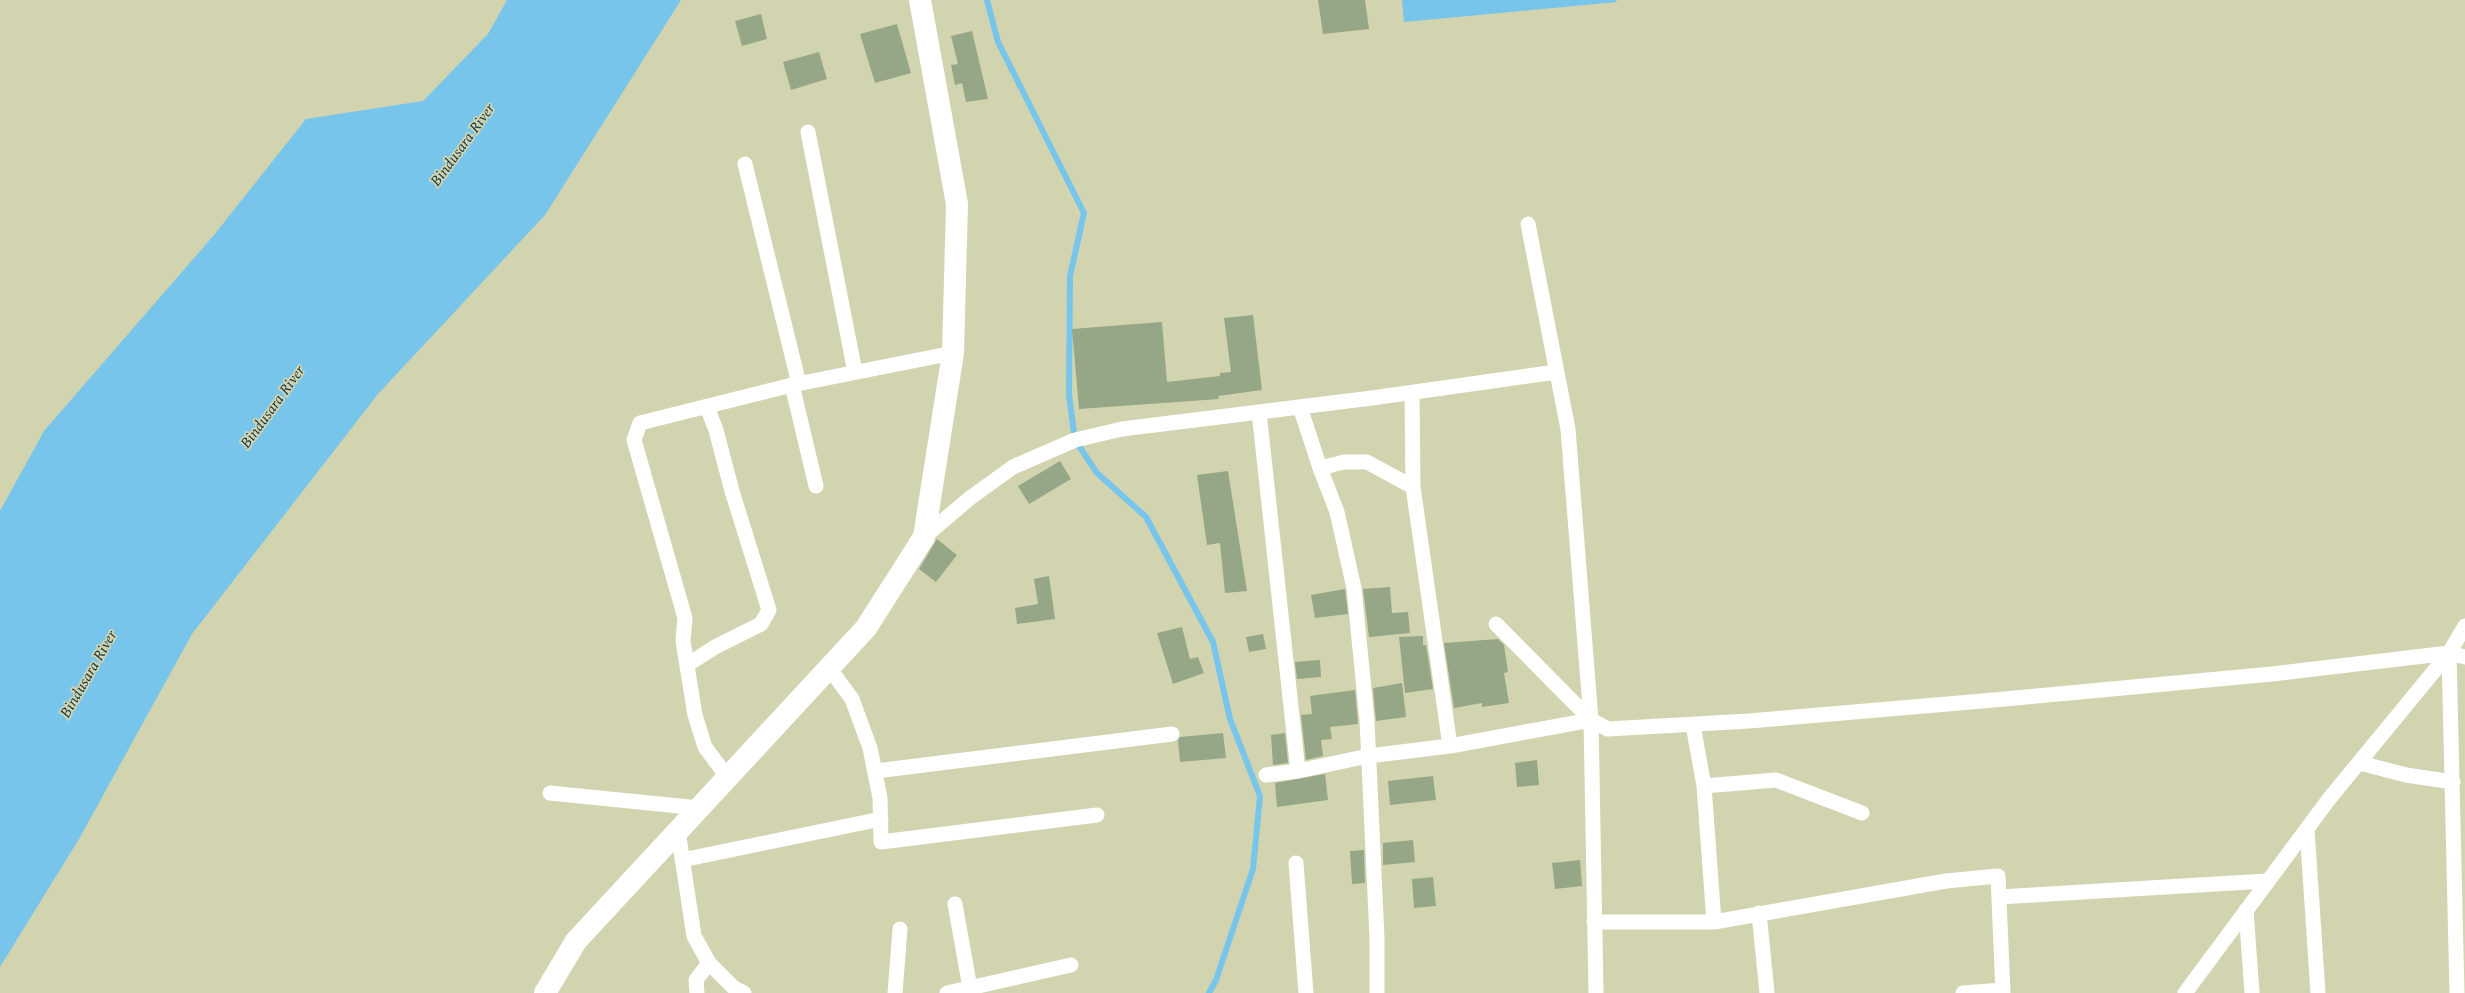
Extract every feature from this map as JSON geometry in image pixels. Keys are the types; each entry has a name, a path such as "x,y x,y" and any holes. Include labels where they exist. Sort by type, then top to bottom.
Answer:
{"main road":[{"path":"545,993 576,941 830,669 866,628 924,537 953,353 957,204 920,0"}],"street":[{"path":"808,132 855,372"},
{"path":"745,164 795,384 816,486"},
{"path":"1528,224 1568,429 1591,720 1596,993"},
{"path":"728,778 705,747 695,715 683,641 685,618 634,440 640,423 795,384 953,353"},
{"path":"924,537 970,498 1013,467 1075,440 1122,429 1412,393 1556,372"},
{"path":"1412,393 1413,486 1450,746"},
{"path":"687,665 721,644 761,624 768,610 732,491 716,430 707,407"},
{"path":"1300,407 1320,468 1337,512 1354,588 1367,720 1377,938 1377,993"},
{"path":"1259,412 1298,771"},
{"path":"1320,468 1344,462 1367,462 1413,486"},
{"path":"1496,624 1591,720 1608,729 1693,725 2272,674 2449,653 2465,657"},
{"path":"2185,993 2266,881 2449,653 2465,626"},
{"path":"2449,653 2457,993"},
{"path":"830,669 852,699 862,721 876,770 881,819 881,842 1097,815"},
{"path":"1266,775 1298,771 1368,756 1450,746 1591,720"},
{"path":"1693,725 1704,786 1714,922"},
{"path":"876,770 1172,734"},
{"path":"2360,763 2406,775 2453,782"},
{"path":"1704,786 1776,780 1862,813"},
{"path":"550,793 699,808"},
{"path":"682,860 881,819"},
{"path":"2307,829 2318,993"},
{"path":"678,831 694,936 709,964 733,988 744,993"},
{"path":"1296,863 1306,993"},
{"path":"1594,922 1714,922 1946,881 1998,876 2003,991 1963,993"},
{"path":"1999,897 2266,881"},
{"path":"954,904 970,988"},
{"path":"2246,910 2252,993"},
{"path":"1759,913 1767,993"},
{"path":"895,993 900,929"},
{"path":"697,993 696,980 709,964"},
{"path":"947,993 1071,966"}],"water":[{"name":"Bindusara River","path":"507,0 681,0 545,215 378,394 192,634 79,839 0,967 0,511 44,431 214,235 306,119 423,101 488,34"},
{"path":"1402,0 1616,0 1617,2 1404,22"}],"building":[{"path":"1318,0 1365,0 1369,29 1323,34"},
{"path":"761,14 767,39 742,46 735,21"},
{"path":"897,24 911,73 875,83 860,34"},
{"path":"972,31 988,99 966,102 962,83 955,85 951,65 958,64 951,36"},
{"path":"819,52 827,79 791,90 783,62"},
{"path":"1253,315 1262,390 1218,396 1219,399 1079,409 1072,329 1162,322 1167,382 1220,376 1220,373 1231,372 1224,318"},
{"path":"1060,461 1071,479 1029,504 1018,486"},
{"path":"1228,471 1247,591 1225,593 1220,543 1207,545 1197,475"},
{"path":"937,539 957,555 936,582 919,569"},
{"path":"1049,576 1055,619 1017,624 1015,608 1038,604 1034,579"},
{"path":"1390,587 1392,613 1408,612 1410,633 1369,637 1363,589"},
{"path":"1345,589 1348,614 1315,618 1311,595"},
{"path":"1182,627 1190,659 1198,657 1204,673 1173,684 1157,633"},
{"path":"1263,634 1266,649 1249,652 1246,637"},
{"path":"1423,636 1423,645 1426,645 1433,689 1405,693 1399,637"},
{"path":"1498,639 1504,645 1508,672 1504,673 1509,703 1482,707 1482,703 1454,708 1444,643"},
{"path":"1320,660 1321,677 1297,679 1295,662"},
{"path":"1402,683 1406,717 1376,721 1373,688"},
{"path":"1355,690 1358,724 1330,727 1332,739 1321,740 1323,756 1306,760 1301,715 1312,714 1310,696"},
{"path":"1223,733 1226,758 1180,762 1178,740 1180,737"},
{"path":"1285,733 1288,763 1273,765 1271,735"},
{"path":"1537,760 1539,785 1517,787 1515,763"},
{"path":"1325,774 1328,800 1277,807 1275,783"},
{"path":"1433,776 1436,800 1390,805 1388,781"},
{"path":"1413,840 1415,862 1383,865 1383,843"},
{"path":"1364,850 1365,883 1352,884 1350,851"},
{"path":"1580,860 1582,886 1555,889 1552,863"},
{"path":"1433,877 1436,906 1414,908 1412,879"}],"waterway":[{"path":"987,0 998,42 1084,213 1070,276 1069,395 1075,440 1097,473 1146,517 1213,642 1230,719 1260,796 1253,869 1216,980 1209,993"}]}
